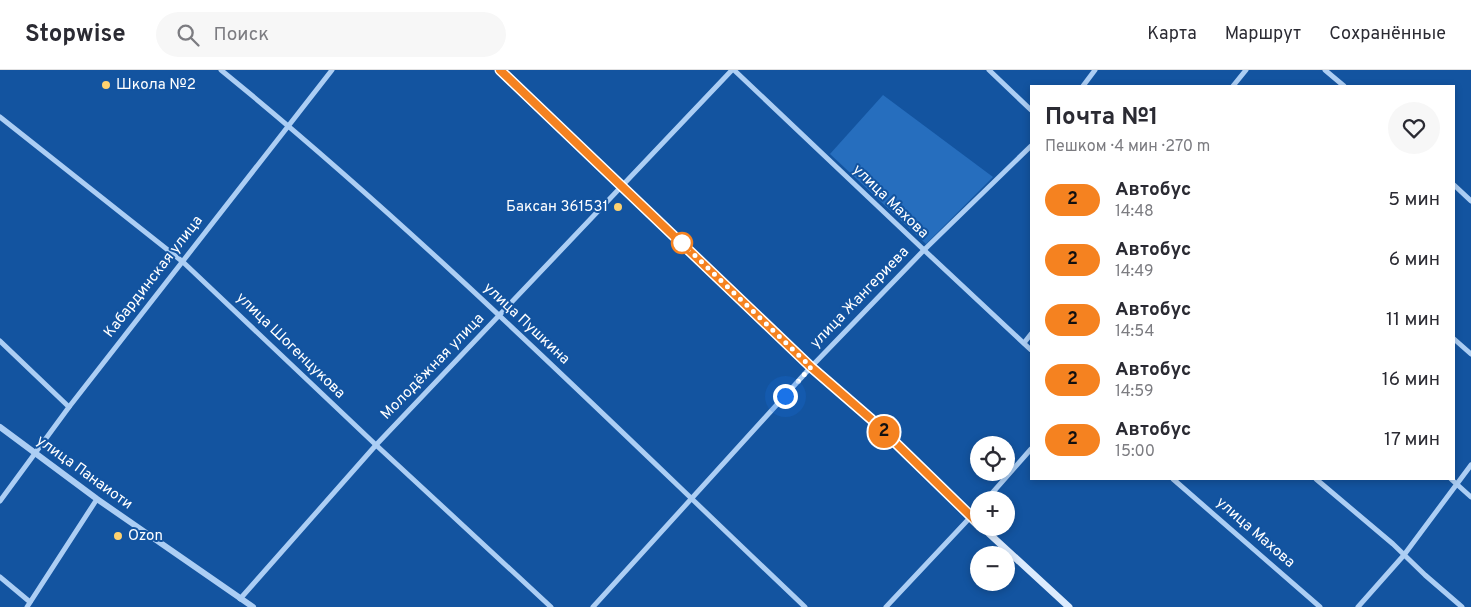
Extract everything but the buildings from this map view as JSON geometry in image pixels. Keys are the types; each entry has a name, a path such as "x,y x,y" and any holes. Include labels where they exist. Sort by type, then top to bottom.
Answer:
{"main road":[{"path":"500,70 811,367 871,419 970,515"},
{"path":"992,536 1069,607"}],"street":[{"name":"улица Пушкина","path":"221,70 288,125 500,315 804,607"},
{"name":"Кабардинская улица","path":"0,502 34,452 332,70"},
{"name":"Молодёжная улица","path":"240,598 376,445 733,70"},
{"name":"улица Махова","path":"733,70 1030,349"},
{"path":"989,70 1030,109"},
{"path":"1084,85 1095,70"},
{"path":"1234,85 1246,70"},
{"path":"1325,70 1343,85"},
{"path":"1334,85 1338,81"},
{"name":"улица Шогенцукова","path":"0,117 183,262 376,445 551,607"},
{"name":"улица Жангериева","path":"593,607 811,367 924,250 1030,147"},
{"path":"1455,186 1471,201"},
{"path":"1024,343 1030,335"},
{"path":"1455,340 1471,354"},
{"path":"0,341 69,407"},
{"name":"улица Панаиоти","path":"0,427 97,499 252,607"},
{"path":"994,491 1030,450"},
{"path":"1358,607 1404,555 1471,465"},
{"name":"улица Махова","path":"1174,480 1320,607"},
{"path":"1317,480 1462,607"},
{"path":"1452,480 1471,497"},
{"path":"0,577 29,605 97,499"},
{"path":"886,607 970,517"}],"shaded area":[{"path":"883,95 993,177 926,244 830,154"}],"bus line":[{"name":"2","path":"500,70 811,367 871,419 970,515"}],"place":[{"name":"Школа №2","path":"106,85"},
{"name":"Баксан 361531","path":"618,207"},
{"name":"Ozon","path":"118,536"}],"route":[{"path":"682,243 811,367 785,396"}]}
